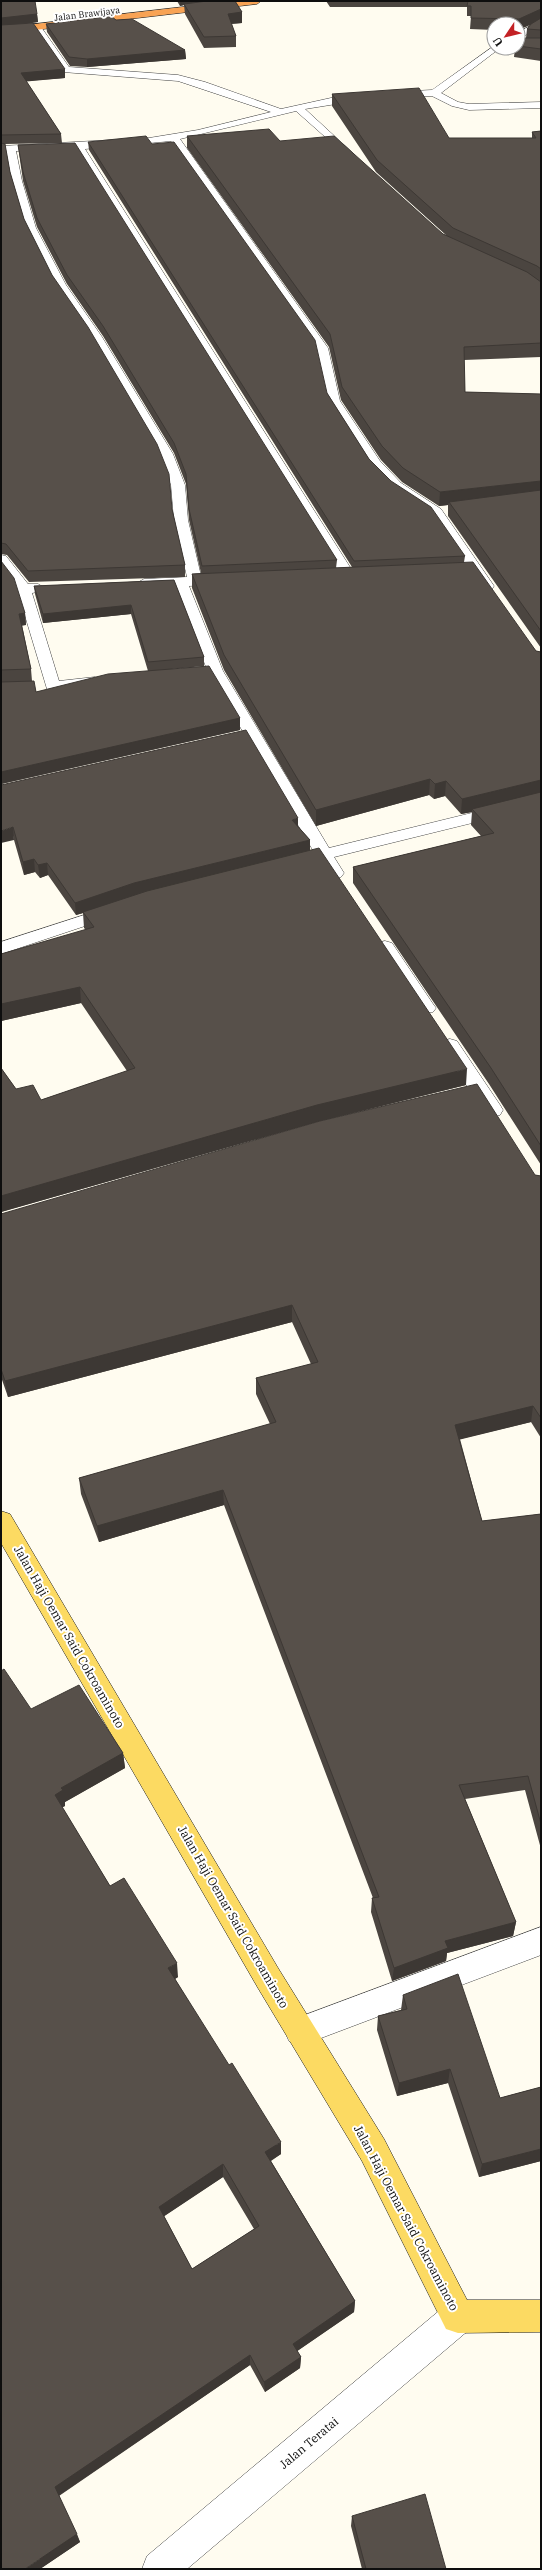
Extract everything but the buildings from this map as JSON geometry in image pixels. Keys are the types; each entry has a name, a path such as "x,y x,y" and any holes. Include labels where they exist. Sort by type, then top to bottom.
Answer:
{"highway":[{"name":"Jalan Brawijaya","path":"1,26 197,1"},
{"name":"Jalan Brawijaya","path":"1,31 257,1"}],"main road":[{"name":"Jalan Haji Oemar Said Cokroaminoto","path":"1,1521 300,2031 373,2150 458,2317"},
{"path":"458,2317 540,2322"}],"street":[{"path":"526,32 541,24"},
{"path":"36,26 66,70 178,78 202,84 280,112"},
{"path":"434,93 486,55"},
{"path":"386,96 434,93 455,104 469,107 541,105"},
{"path":"195,581 181,520 178,485 166,454 124,381 60,284 31,228 18,181 6,149 79,147 174,137 322,102 371,97"},
{"path":"298,107 360,165"},
{"path":"174,137 322,348 334,402 375,464 396,486 436,512 475,571 493,594"},
{"path":"79,147 348,575"},
{"path":"436,512 451,510"},
{"path":"1,559 24,589 46,686 114,680"},
{"path":"459,571 475,571"},
{"path":"333,576 364,575"},
{"path":"133,583 234,579"},
{"path":"180,581 215,671 243,736 343,886"},
{"path":"24,589 55,587"},
{"path":"168,675 215,671"},
{"path":"292,862 541,801"},
{"path":"4,943 127,906"},
{"path":"377,935 501,1122"},
{"path":"458,1096 481,1090"},
{"path":"300,2031 541,1941"},
{"name":"Jalan Teratai","path":"160,2569 458,2317"}]}
